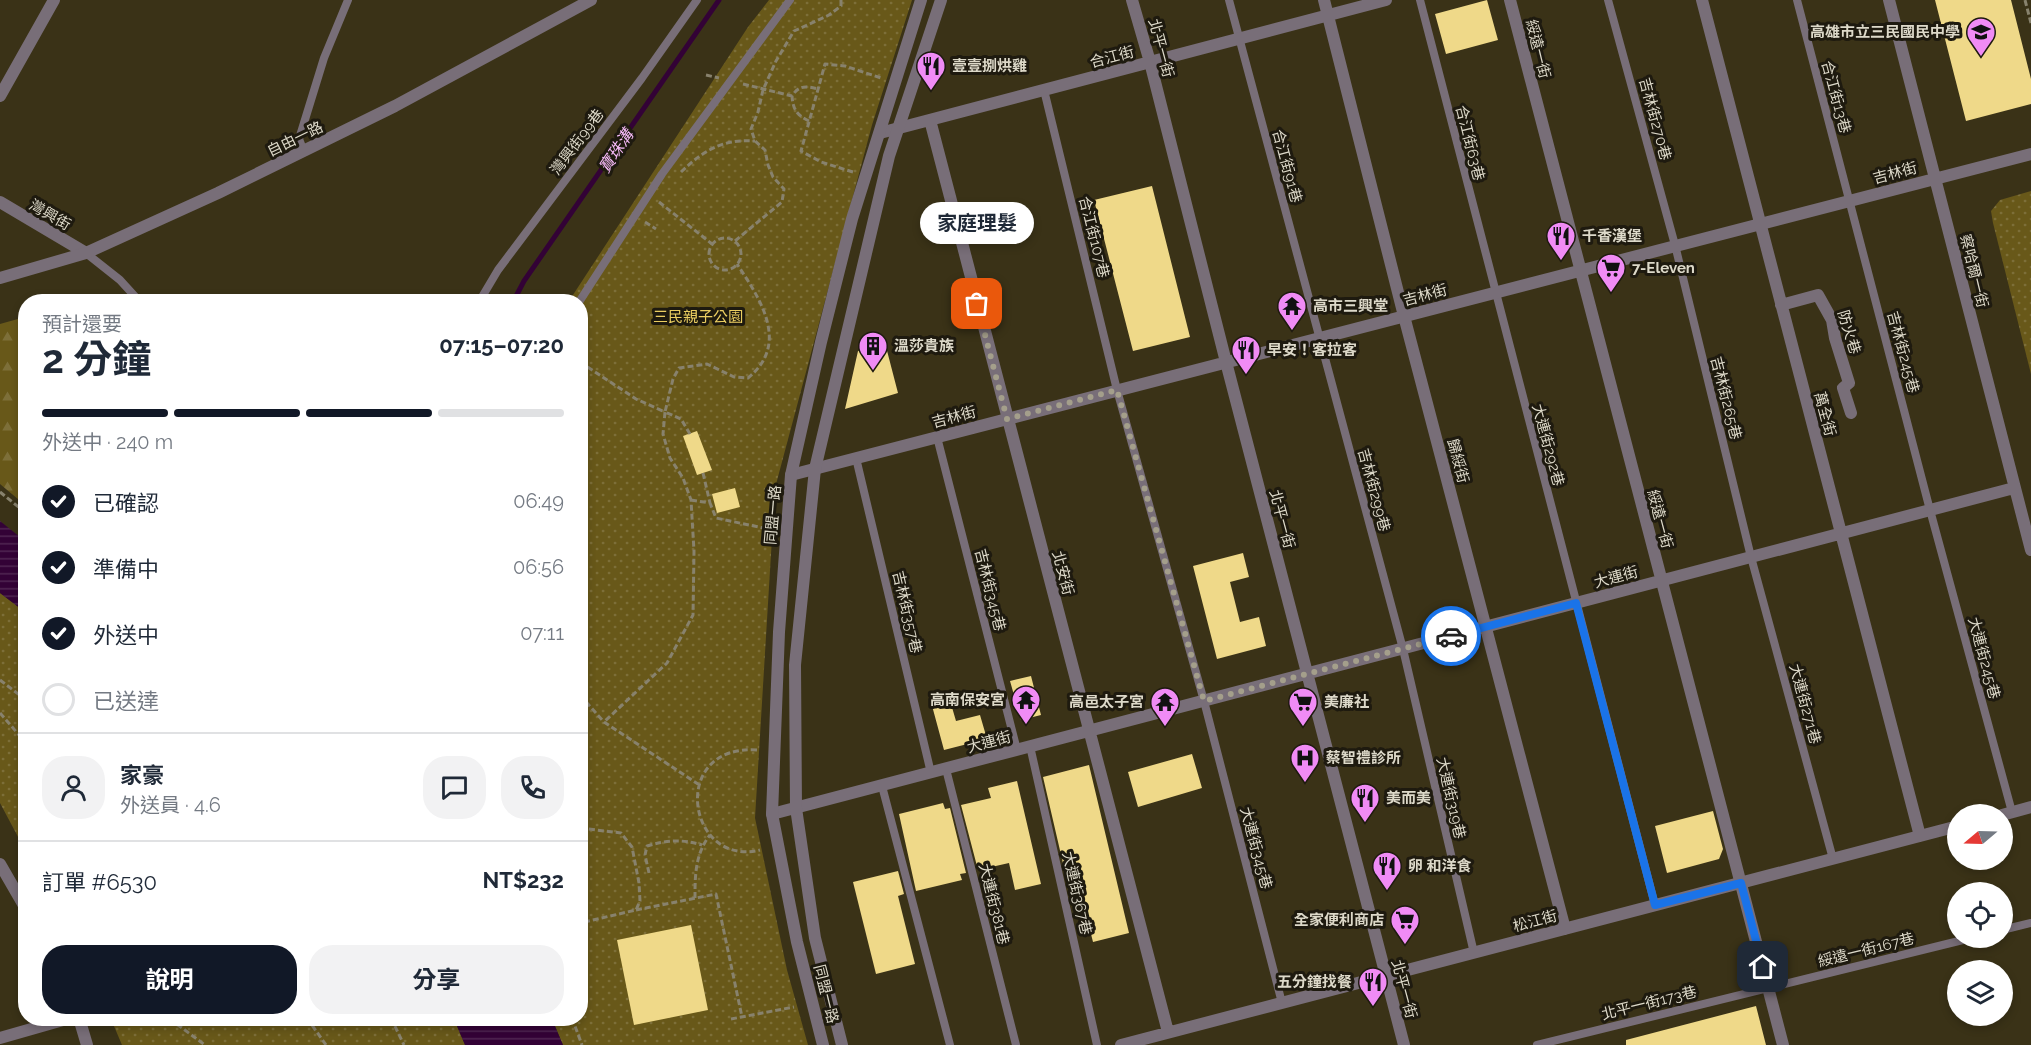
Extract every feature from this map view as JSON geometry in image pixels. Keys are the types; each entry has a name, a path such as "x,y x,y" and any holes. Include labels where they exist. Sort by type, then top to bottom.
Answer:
{"street":[{"path":"0,96 54,0"},
{"name":"自由一路","path":"0,278 86,253 218,193 395,106 591,0"},
{"name":"同盟一路","path":"822,1045 797,942 772,814 779,632 791,475 852,219 921,0"},
{"name":"同盟一路","path":"842,1045 815,938 796,808 795,665 815,469 889,156 941,0"},
{"name":"北平一街","path":"1132,0 1150,62 1404,1045"},
{"name":"歸綏街","path":"1324,0 1404,316 1565,929"},
{"name":"合江街","path":"880,133 1386,0"},
{"name":"綏遠一街","path":"1510,0 1783,1045"},
{"name":"萬全街","path":"1702,0 1920,836"},
{"name":"察哈爾一街","path":"1889,0 2031,550"},
{"name":"北安街","path":"930,120 1168,1032"},
{"name":"吉林街","path":"791,475 2031,154"},
{"name":"灣興街","path":"0,202 86,253"},
{"name":"防火巷","path":"1781,305 1818,295 1832,320 1838,349 1850,383 1843,388 1851,413"},
{"name":"大連街","path":"772,814 2014,488"},
{"path":"2013,812 2031,807"},
{"name":"松江街","path":"1121,1045 1947,829"},
{"path":"0,864 18,895"},
{"path":"0,1038 42,1026"},
{"path":"81,1026 87,1045"}],"lane":[{"path":"304,152 299,139 324,58 348,0"},
{"name":"灣興街99巷","path":"484,294 498,270 642,78 697,0"},
{"path":"584,294 662,174 790,0"},
{"name":"合江街91巷","path":"1229,0 1319,338"},
{"name":"合江街63巷","path":"1420,0 1495,292"},
{"name":"吉林街270巷","path":"1608,0 1675,245"},
{"name":"合江街13巷","path":"1797,0 1849,200"},
{"name":"合江街107巷","path":"1044,90 1117,390 1204,701"},
{"name":"吉林街245巷","path":"1849,200 1930,510"},
{"name":"吉林街265巷","path":"1675,245 1751,557"},
{"path":"86,253 120,280 133,294"},
{"name":"大連街292巷","path":"1495,292 1655,905"},
{"name":"吉林街299巷","path":"1319,338 1403,649"},
{"name":"吉林街345巷","path":"937,437 1017,750"},
{"name":"吉林街357巷","path":"856,458 931,772"},
{"name":"大連街245巷","path":"1930,510 2005,804"},
{"name":"大連街271巷","path":"1751,557 1833,859"},
{"name":"大連街319巷","path":"1403,649 1474,953"},
{"name":"大連街345巷","path":"1204,701 1282,1003"},
{"name":"大連街367巷","path":"1030,746 1097,1045"},
{"name":"大連街381巷","path":"946,769 1016,1045"},
{"path":"882,786 950,1045"},
{"path":"2013,927 2031,923"},
{"name":"綏遠一街167巷","path":"1768,988 1947,944"},
{"name":"北平一街173巷","path":"1537,1045 1768,988"}],"path":[{"path":"735,241 782,202 784,189 773,177 765,150 755,141 751,129 763,90 776,61 794,31 829,15 841,6 841,0"},
{"path":"2025,0 2031,23"},
{"path":"853,172 821,162 801,151 825,63 845,66 883,78"},
{"path":"731,81 792,96"},
{"path":"809,121 798,116 793,107 792,96 796,89 805,86 818,89"},
{"path":"677,176 699,154 721,144 740,140 755,141"},
{"path":"654,209 665,193"},
{"path":"659,202 712,244"},
{"path":"650,216 645,222 656,229"},
{"path":"725,238 735,241 741,255 737,264 728,269 717,268 710,259 712,244 716,240 725,238"},
{"path":"604,722 667,663 693,615 694,551 691,500 683,478 670,458 663,434 665,412 673,379 679,368 707,364 734,377 748,378 760,368 768,353 768,325 755,291 737,264"},
{"path":"588,367 636,399 681,419 690,434"},
{"path":"703,473 716,518 768,529"},
{"path":"0,492 18,507"},
{"path":"691,500 710,502"},
{"path":"0,680 18,694"},
{"path":"588,704 604,722 699,784"},
{"path":"0,713 18,734"},
{"path":"757,750 746,749 725,756 713,764 704,772 696,797 699,812 710,835 736,851 760,850"},
{"path":"588,829 621,833 632,848 639,883 640,901 636,910"},
{"path":"695,898 697,864 702,845 710,835"},
{"path":"649,873 645,855 648,846 668,840 687,840 702,845"},
{"path":"588,921 716,894 742,1017"},
{"path":"731,1020 794,1007"},
{"path":"179,1026 205,1045"},
{"path":"313,1026 326,1045"},
{"path":"396,1026 404,1045"},
{"path":"575,1026 582,1045"}],"green space":[{"name":"三民親子公園","path":"769,0 912,0 872,125 775,488 755,818 787,970 808,1045 563,1045 555,1026 588,1026 588,294 574,294 748,27"},
{"path":"2031,191 2031,374 1991,211 2000,200"},
{"path":"18,319 18,499 0,484 0,324"},
{"path":"0,593 18,607 18,837 0,803"},
{"path":"114,1026 457,1026 465,1045 122,1045"}],"shaded area":[{"path":"0,521 18,535 18,607 0,593"},
{"path":"457,1026 555,1026 563,1045 465,1045"}],"building":[{"path":"1487,0 1498,40 1446,54 1435,14"},
{"name":"高雄市立三民國民中學","path":"1935,0 2011,0 2031,79 2031,104 1966,121"},
{"path":"1152,186 1190,337 1133,351 1094,200"},
{"name":"溫莎貴族","path":"885,343 898,393 845,409 858,351"},
{"path":"697,431 712,470 697,475 683,436"},
{"path":"735,488 740,507 717,513 712,494"},
{"path":"1243,553 1249,577 1230,582 1240,622 1259,617 1266,646 1217,659 1193,566"},
{"path":"1031,676 1041,715 1021,720 1010,681"},
{"path":"949,697 956,721 980,715 987,739 944,750 931,702"},
{"path":"1192,754 1202,788 1138,807 1128,772"},
{"path":"1089,765 1129,933 1093,942 1075,870 1065,872 1043,777"},
{"path":"1017,781 1041,884 1015,890 1009,863 978,870 961,805 991,798 988,788"},
{"path":"943,803 945,809 950,808 966,873 960,874 962,880 916,891 899,814"},
{"path":"1713,811 1723,849 1719,859 1667,873 1655,826"},
{"path":"898,871 904,894 898,896 915,964 876,974 853,882"},
{"path":"691,925 708,1010 634,1025 617,940"},
{"path":"1756,1006 1766,1045 1626,1045 1626,1040"}],"waterway":[{"name":"寶珠溝","path":"517,294 719,0"}],"way so far":[{"path":"977,304 1007,419 1117,390 1204,701 1451,636"}],"place":[{"name":"高雄市立三民國民中學","path":"1981,58"},
{"name":"壹壹捌烘雞","path":"931,92"},
{"name":"千香漢堡","path":"1561,262"},
{"name":"7-Eleven","path":"1611,294"},
{"name":"家庭理髮","path":"977,304"},
{"name":"高市三興堂","path":"1292,332"},
{"name":"溫莎貴族","path":"873,372"},
{"name":"早安！客拉客","path":"1246,376"},
{"name":"高南保安宮","path":"1026,726"},
{"name":"高邑太子宮","path":"1165,728"},
{"name":"美廉社","path":"1303,728"},
{"name":"蔡智禮診所","path":"1305,784"},
{"name":"美而美","path":"1365,824"},
{"name":"卵 和洋食","path":"1387,892"},
{"name":"全家便利商店","path":"1405,946"},
{"name":"五分鐘找餐","path":"1373,1008"}],"route":[{"path":"1451,636 1576,603 1655,905 1741,883 1763,967"}]}
